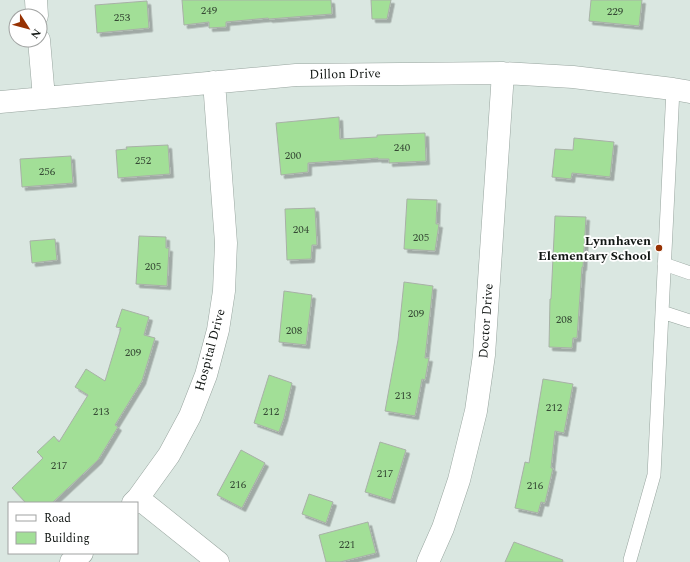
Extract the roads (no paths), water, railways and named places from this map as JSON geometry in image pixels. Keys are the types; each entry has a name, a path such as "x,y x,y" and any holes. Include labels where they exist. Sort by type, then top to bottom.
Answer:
{"street":[{"path":"40,48 44,98"},
{"name":"Dillon Drive","path":"0,102 296,75 503,73 573,77 681,90"},
{"name":"Doctor Drive","path":"428,562 443,528 459,480 476,411 484,354 503,73"},
{"name":"Hospital Drive","path":"135,500 169,454 190,416 206,375 218,330 224,291 226,243 214,82"},
{"path":"138,502 218,562"},
{"path":"71,562 81,554"}],"lane":[{"path":"630,560 654,475 664,264 681,90"},
{"path":"664,264 690,273"},
{"path":"662,312 690,321"}],"place":[{"name":"Lynnhaven Elementary School","path":"659,248"}]}
